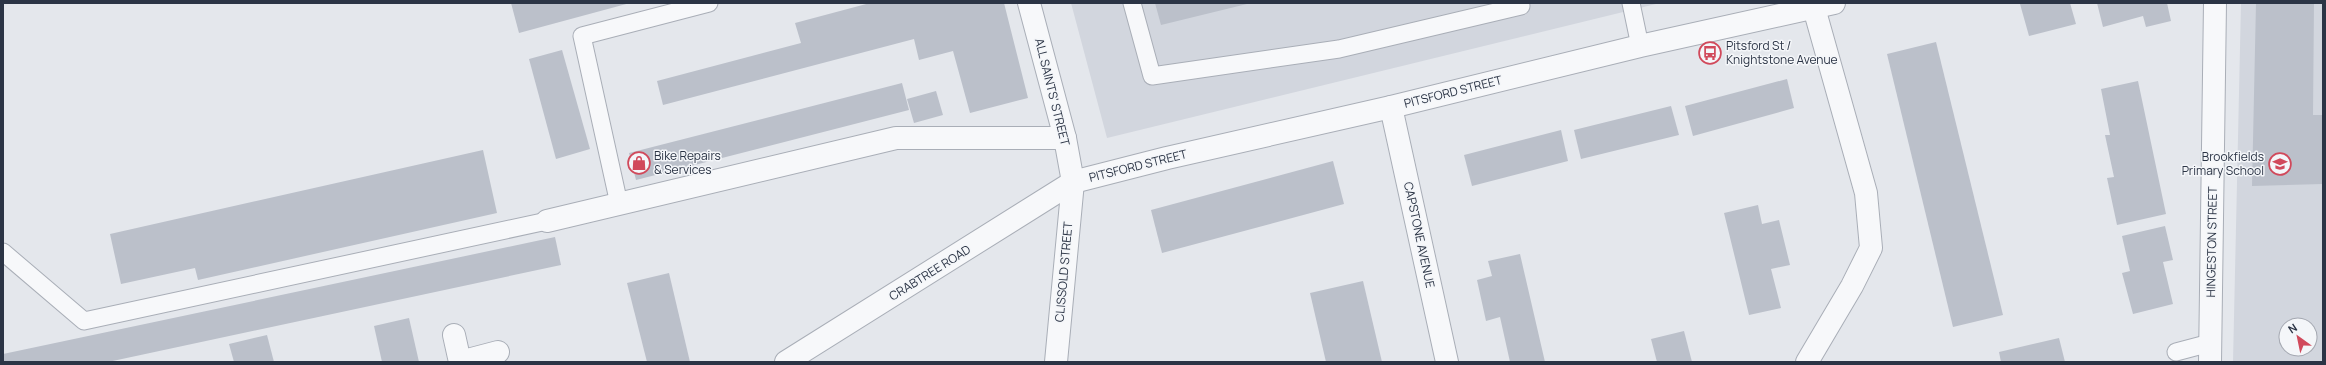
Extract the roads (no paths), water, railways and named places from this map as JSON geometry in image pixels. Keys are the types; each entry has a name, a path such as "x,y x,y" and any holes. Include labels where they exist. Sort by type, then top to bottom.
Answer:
{"street":[{"name":"ALL SAINTS' STREET","path":"1029,3 1065,138 1073,182"},
{"name":"HINGESTON STREET","path":"2210,353 2215,3"},
{"path":"1807,362 1820,336 1852,286 1871,248 1866,193 1824,5"},
{"name":"PITSFORD STREET","path":"1073,182 1167,158 1391,107 1640,46 1824,5"},
{"name":"CAPSTONE AVENUE","path":"1391,107 1447,362"},
{"path":"547,221 896,138 1065,138"},
{"name":"CRABTREE ROAD","path":"786,362 1073,182"},
{"name":"CLISSOLD STREET","path":"1056,362 1073,182"},
{"path":"454,335 460,362 498,352"}],"lane":[{"path":"619,204 582,36 709,3"},
{"path":"1132,3 1152,76 1339,49 1521,6"},
{"path":"1631,3 1640,46"},
{"path":"3,252 84,322 547,221"},
{"path":"2176,352 2210,353"}],"place":[{"name":"Pitsford St / Knightstone Avenue","path":"1710,53"},
{"name":"Bike Repairs & Services","path":"639,163"},
{"name":"Brookfields Primary School","path":"2280,164"}]}
